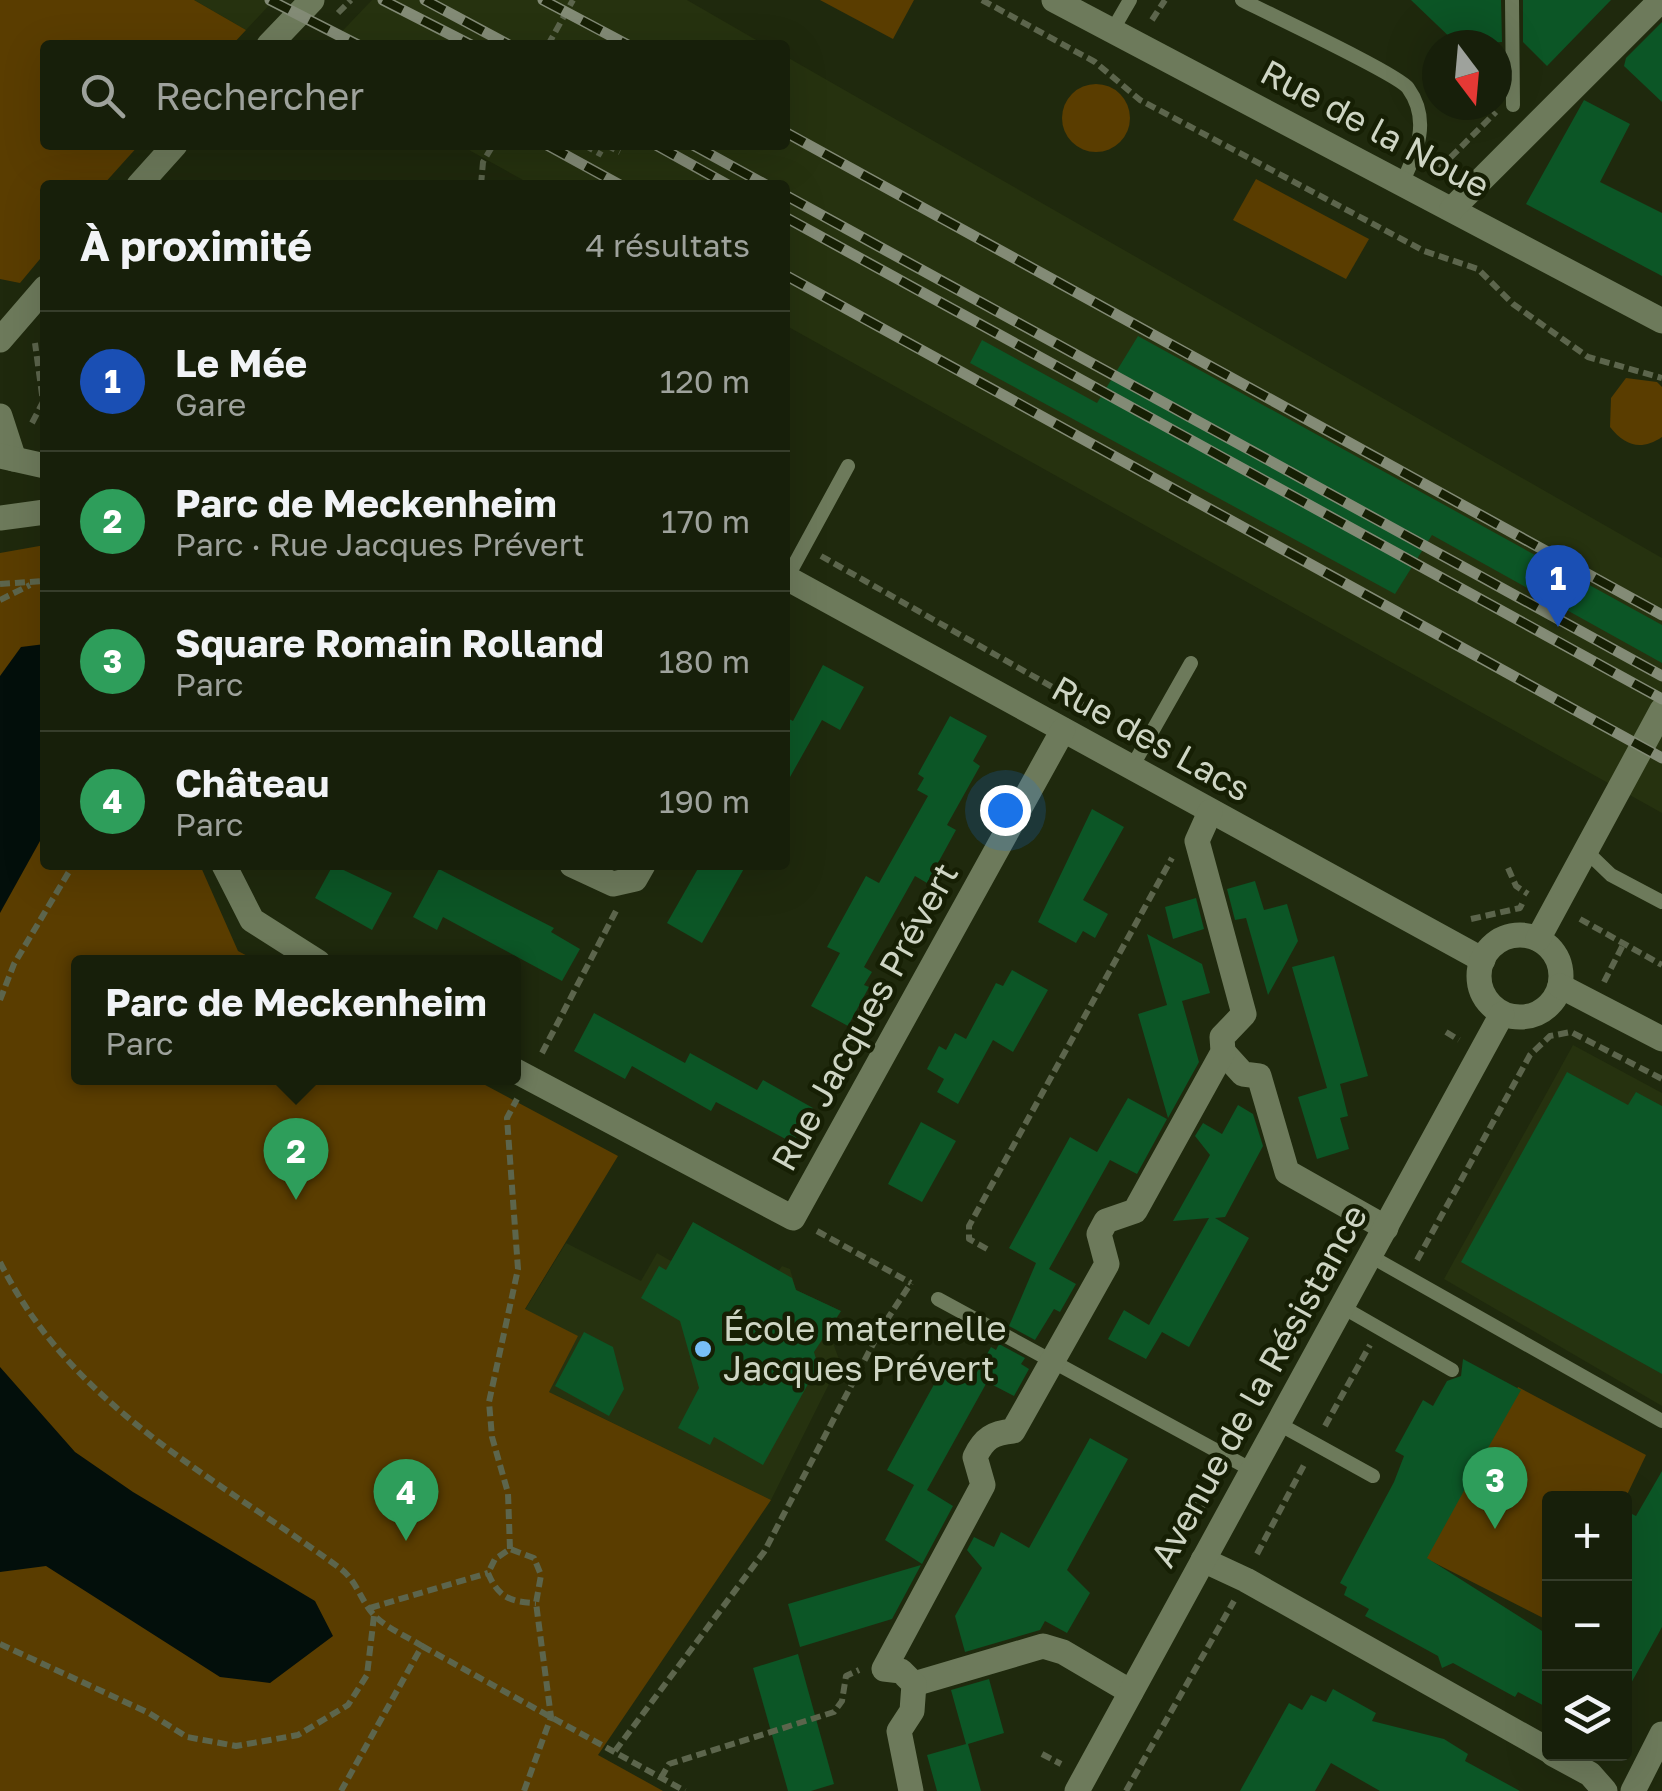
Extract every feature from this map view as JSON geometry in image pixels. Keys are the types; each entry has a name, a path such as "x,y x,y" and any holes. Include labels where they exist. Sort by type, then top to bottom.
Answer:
{"street":[{"path":"274,40 312,0"},
{"name":"Rue de la Noue","path":"1054,0 1662,321"},
{"path":"1452,209 1661,0"},
{"path":"144,180 171,150"},
{"path":"0,340 40,294"},
{"path":"0,416 7,458 40,465"},
{"path":"0,518 40,513"},
{"name":"Rue des Lacs","path":"790,587 1132,767 1484,960"},
{"path":"1538,939 1662,710"},
{"name":"Rue Jacques Prévert","path":"521,1074 793,1218 1063,730"},
{"path":"914,1684 900,1671 884,1669 983,1486 975,1457 979,1448 997,1433 1014,1431 1106,1264 1099,1234 1106,1221 1135,1211 1222,1052 1222,1038 1244,1014 1197,840 1210,812"},
{"path":"227,870 252,920 307,955"},
{"path":"583,870 613,884 635,878 640,870"},
{"path":"1526,936 1538,939 1558,959 1560,986 1554,999 1535,1014 1502,1014 1484,994 1480,971 1484,960 1500,940 1526,936"},
{"path":"1560,986 1662,1039"},
{"name":"Avenue de la Résistance","path":"1077,1791 1502,1014"},
{"path":"1222,1052 1243,1074 1259,1076 1287,1172 1386,1228"},
{"path":"1202,1560 1246,1580 1542,1747"},
{"path":"914,1684 1043,1646 1063,1652 1131,1692"},
{"path":"911,1791 899,1730 912,1711 914,1684"},
{"path":"1633,1791 1662,1734"},
{"path":"1567,1761 1590,1774 1605,1791"}],"lane":[{"path":"1112,30 1130,0"},
{"path":"1242,0 1406,85 1420,114 1420,146 1402,183"},
{"path":"1510,30 1512,0"},
{"path":"790,584 848,466"},
{"path":"1132,767 1191,663"},
{"path":"1585,850 1611,875 1662,902"},
{"path":"1372,1257 1662,1421"},
{"path":"939,1300 1252,1470"},
{"path":"1344,1308 1452,1370"},
{"path":"1278,1424 1373,1476"}],"path":[{"path":"551,40 572,0"},
{"path":"982,0 1095,62 1140,100 1424,251 1478,269 1514,304 1588,357 1662,378"},
{"path":"1440,168 1492,120"},
{"path":"481,180 483,162 489,150"},
{"path":"593,150 602,155"},
{"path":"616,150 620,152"},
{"path":"40,333 35,345 40,373"},
{"path":"0,584 40,581"},
{"path":"0,600 40,581"},
{"path":"987,1249 969,1238 969,1226 1177,849"},
{"path":"1508,868 1516,886 1528,894"},
{"path":"0,1000 14,964 70,870"},
{"path":"521,1074 618,908 613,884"},
{"path":"1624,944 1662,965"},
{"path":"1407,1277 1530,1055 1550,1036 1571,1032 1662,1079"},
{"path":"510,1549 508,1492 492,1436 489,1402 518,1269 507,1118 518,1085"},
{"path":"793,1218 930,1294 926,1300 937,1306 939,1300"},
{"path":"0,1262 39,1326 82,1380 193,1469 349,1576 374,1616 685,1791"},
{"path":"615,1751 764,1552 882,1327 912,1283"},
{"path":"1126,1791 1246,1580 1380,1327"},
{"path":"370,1608 488,1573 495,1559 510,1549"},
{"path":"510,1549 534,1558 541,1576 536,1603 550,1717 524,1791"},
{"path":"488,1573 495,1590 512,1602 536,1603"},
{"path":"0,1644 149,1714 186,1736 236,1746 298,1735 348,1704 366,1675 374,1616"},
{"path":"340,1791 422,1646"},
{"path":"661,1778 669,1764 702,1751 834,1712 842,1701 846,1676 870,1665 884,1669"}],"shaded area":[{"path":"0,0 194,0 246,30 237,40 40,40 40,150 134,150 108,180 40,180 40,259 20,283 0,279"},
{"path":"194,0 274,0 246,30"},
{"path":"372,0 687,0 756,40 334,40"},
{"path":"820,0 914,0 893,39"},
{"path":"790,59 1662,558 1662,813 790,328 790,180 523,180 469,150 790,150"},
{"path":"1096,84 1120,94 1130,118 1120,142 1096,152 1072,142 1062,118 1072,94"},
{"path":"1256,179 1369,239 1346,279 1233,220"},
{"path":"1626,378 1657,382 1662,387 1662,437 1647,444 1622,439 1610,427 1611,398"},
{"path":"40,546 40,870 202,870 238,951 246,955 71,955 71,1085 485,1085 618,1156 525,1309 578,1336 549,1392 771,1500 598,1755 663,1791 0,1791 0,553"},
{"path":"40,645 40,841 0,913 0,676 21,647"},
{"path":"1573,1045 1662,1093 1662,1406 1444,1279"},
{"name":"École maternelle Jacques Prévert","path":"693,1222 777,1273 782,1266 790,1269 796,1290 841,1311 829,1332 840,1362 771,1500 549,1392 525,1310 566,1243 641,1281 657,1253 671,1261"},
{"path":"0,1367 75,1452 133,1492 315,1601 333,1636 270,1683 220,1677 46,1566 0,1572"},
{"path":"1518,1387 1646,1455 1629,1491 1542,1491 1542,1617 1425,1558"}],"building":[{"path":"1411,0 1501,0 1502,30 1442,30"},
{"path":"1523,0 1611,0 1547,66 1523,42"},
{"path":"1662,22 1662,102 1624,66 1626,58"},
{"path":"1584,100 1630,124 1600,182 1662,213 1662,276 1526,204"},
{"path":"1138,336 1662,625 1662,663 1432,535 1395,594 970,363 982,340 1097,403"},
{"path":"823,665 864,687 840,730 822,720 790,777 790,720 793,721"},
{"path":"950,716 987,736 973,761 980,766 947,825 956,830 927,883 915,876 864,967 872,972 864,985 869,987 848,1026 811,1006 840,953 827,947 866,876 879,883 928,796 917,790 924,778 918,774"},
{"path":"1092,809 1124,827 1083,900 1108,914 1095,938 1083,931 1076,943 1038,922"},
{"path":"330,870 344,870 392,893 372,930 315,898"},
{"path":"441,870 554,928 551,932 580,949 562,981 521,959 521,955 514,955 443,917 437,930 413,917"},
{"path":"697,870 743,870 702,943 667,923"},
{"path":"1255,881 1264,910 1287,904 1298,941 1268,995 1246,918 1235,920 1227,889"},
{"path":"1196,898 1204,929 1173,939 1165,907"},
{"path":"1147,934 1202,964 1210,993 1182,1001 1199,1062 1168,1118 1138,1014 1167,1005"},
{"path":"1334,956 1368,1076 1340,1084 1348,1116 1340,1118 1349,1149 1317,1159 1298,1097 1327,1088 1292,967"},
{"path":"1012,970 1048,990 1013,1052 993,1040 958,1104 937,1092 944,1079 927,1069 939,1046 946,1050 955,1033 966,1039 996,983 1003,986"},
{"path":"594,1013 685,1063 690,1053 757,1090 763,1080 813,1108 793,1143 716,1102 711,1111 632,1066 625,1079 574,1051"},
{"path":"1567,1072 1628,1105 1636,1092 1662,1106 1662,1374 1461,1262"},
{"path":"1128,1098 1167,1119 1137,1174 1110,1160 1049,1269 1076,1284 1060,1312 1054,1309 1035,1340 1009,1326 1036,1263 1009,1248 1070,1137 1097,1152"},
{"path":"1238,1105 1253,1114 1263,1146 1225,1217 1215,1218 1249,1238 1189,1347 1162,1332 1146,1359 1108,1339 1124,1310 1149,1325 1209,1218 1173,1221 1210,1155 1195,1136 1203,1123 1222,1134"},
{"path":"921,1122 956,1141 922,1202 888,1184"},
{"path":"693,1222 792,1278 796,1290 841,1311 814,1352 818,1366 763,1465 714,1437 710,1445 678,1428 699,1388 680,1321 641,1298 659,1266 666,1270"},
{"path":"584,1332 613,1347 624,1389 609,1416 555,1386"},
{"path":"999,1344 1025,1358 1021,1364 1029,1369 1014,1396 987,1382 927,1490 953,1506 922,1564 885,1540 914,1485 887,1470 948,1359 976,1374 991,1347 996,1350"},
{"path":"1463,1359 1521,1390 1480,1462 1484,1473 1471,1478 1427,1558 1542,1631 1542,1705 1518,1692 1515,1697 1453,1663 1442,1668 1438,1656 1365,1616 1369,1609 1344,1595 1347,1587 1340,1583 1394,1482 1404,1456 1395,1451 1423,1400 1433,1406 1447,1381 1461,1376"},
{"path":"1090,1438 1128,1459 1067,1570 1090,1593 1067,1633 1045,1621 1040,1630 965,1652 955,1616 982,1568 967,1550 974,1537 994,1547 1001,1532 1029,1548"},
{"path":"1662,1471 1662,1627 1632,1681 1632,1514 1636,1516"},
{"path":"921,1565 892,1619 800,1647 788,1604"},
{"path":"798,1654 834,1784 811,1791 788,1791 753,1668"},
{"path":"989,1679 1004,1733 968,1744 981,1791 937,1791 927,1755 966,1744 951,1690"},
{"path":"1333,1689 1376,1713 1372,1721 1444,1739 1468,1754 1465,1761 1520,1791 1380,1791 1331,1763 1315,1791 1240,1791 1289,1703 1302,1710 1311,1695 1326,1702"}],"railway":[{"path":"270,0 348,40"},
{"path":"383,0 461,40"},
{"path":"425,0 500,40"},
{"path":"543,0 619,40"},
{"path":"790,135 1662,615"},
{"path":"556,150 611,180"},
{"path":"665,150 719,180"},
{"path":"702,150 757,180"},
{"path":"790,198 1662,676"},
{"path":"790,220 1662,699"},
{"path":"790,278 1662,758"}],"place":[{"name":"Le Mée","path":"1558,627"},
{"name":"Parc de Meckenheim","path":"296,1200"},
{"name":"École maternelle Jacques Prévert","path":"703,1349"},
{"name":"Square Romain Rolland","path":"1495,1529"},
{"name":"Château","path":"406,1541"}]}
